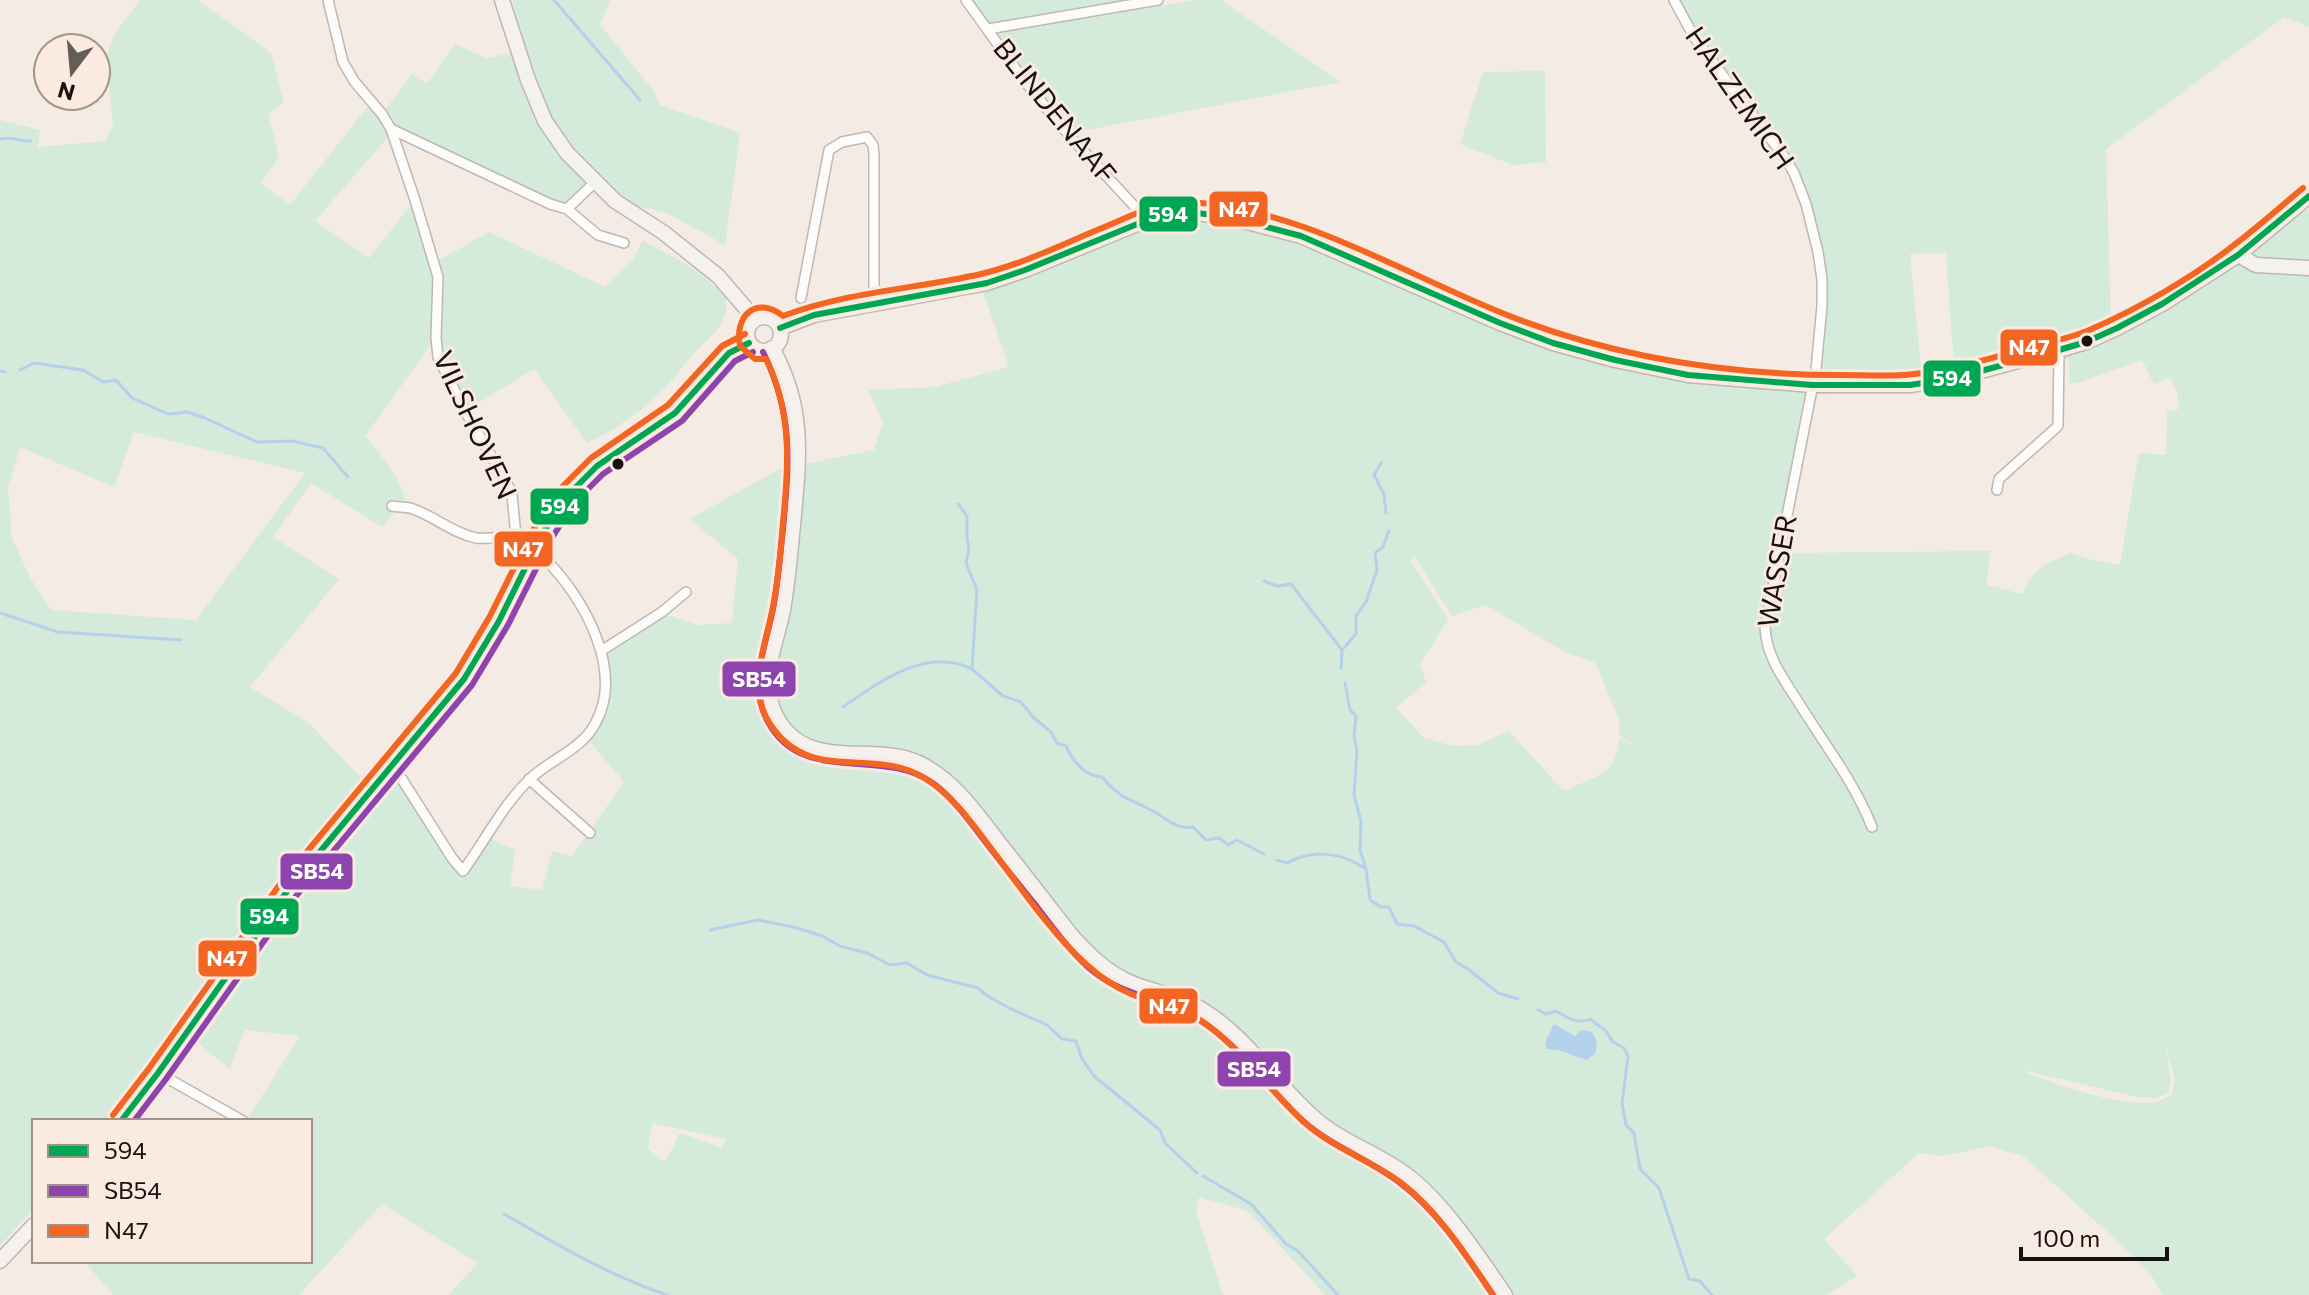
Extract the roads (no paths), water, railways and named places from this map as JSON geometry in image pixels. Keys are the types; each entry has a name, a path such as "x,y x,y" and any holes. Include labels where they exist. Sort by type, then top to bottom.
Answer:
{"main road":[{"path":"502,0 545,121 567,153 615,201 694,255 718,276 755,319"},
{"path":"780,328 814,315 987,283 1147,220 1176,212 1189,212 1271,227 1339,251 1500,323 1582,352 1688,375 1812,385 1910,385 1955,378 2059,350 2117,328 2162,304 2238,255 2309,196"},
{"path":"2238,255 2256,265 2309,268"},
{"path":"767,317 780,328 780,340 766,351 749,343 749,325 755,319 767,317"},
{"path":"123,1119 288,890 464,679 499,621 534,548 566,497 597,466 675,413 729,353 749,343"},
{"path":"772,348 792,392 799,447 787,580 767,679 773,709 784,729 801,743 824,752 906,758 942,777 967,803 1088,954 1129,982 1176,996 1201,1009 1242,1042 1324,1127 1407,1175 1435,1202 1505,1295"},
{"path":"0,1261 32,1227"}],"street":[{"name":"VILSHOVEN","path":"328,0 343,62 391,129 438,277 438,357 507,483 512,495 516,536"},
{"name":"BLINDENAAF","path":"966,0 1025,82 1147,220"},
{"path":"988,29 1158,0"},
{"name":"HALZEMICH","path":"1674,0 1694,37 1785,158 1803,196 1822,279 1819,337 1812,385"},
{"name":"VILSHOVEN","path":"391,129 550,204 567,209 598,235 624,243"},
{"path":"801,298 829,150 842,142 867,137 873,145 874,155 874,305"},
{"path":"567,209 594,183"},
{"path":"1997,490 1999,479 2058,426 2059,350"},
{"name":"WASSER","path":"1812,385 1765,640 1777,669 1863,805 1872,827"},
{"name":"VILSHOVEN","path":"392,506 410,508 466,535 491,539 516,536 534,548 558,572 578,599 601,651 604,684 601,711 581,742 529,779 463,871 393,765"},
{"path":"601,651 662,612 686,592"},
{"path":"529,779 590,833"},
{"path":"158,1073 239,1119"}],"water":[{"path":"1554,1024 1575,1036 1581,1030 1592,1032 1597,1042 1595,1054 1586,1060 1547,1049 1545,1043"}],"waterway":[{"path":"554,0 640,100"},
{"path":"0,139 31,141"},
{"path":"20,370 34,363 83,370 103,382 116,380 132,398 168,414 187,412 257,442 292,441 323,448 348,477"},
{"path":"0,371 5,372"},
{"path":"1381,463 1374,475 1384,494 1386,513"},
{"path":"958,504 967,516 969,549 966,563 977,590 972,669 1003,696 1021,702 1051,732 1057,743 1066,746 1080,767 1102,777 1125,797 1176,825 1193,827 1206,840 1219,838 1228,845 1237,840 1264,854"},
{"path":"1342,650 1356,634 1356,616 1366,602 1377,570 1375,553 1383,547 1389,531"},
{"path":"1264,581 1277,586 1291,584 1342,650 1341,668"},
{"path":"0,613 58,632 181,640"},
{"path":"843,707 888,678 921,664 955,663 972,669"},
{"path":"1345,683 1350,710 1356,716 1354,795 1361,821 1360,850 1366,869"},
{"path":"1277,860 1287,863 1307,856 1327,854 1357,863 1366,869 1370,900 1381,907 1389,907 1397,924 1414,926 1444,942 1456,962 1498,993 1518,999"},
{"path":"710,930 758,920 797,928 840,946 867,953 890,965 907,963 927,975 978,988 1009,1008 1047,1025 1062,1039 1076,1041 1082,1059 1094,1076 1160,1130 1165,1143 1197,1173"},
{"path":"1538,1010 1546,1014 1556,1011 1577,1021 1590,1019 1605,1030 1613,1042 1624,1048 1628,1056 1622,1103 1626,1125 1634,1133 1640,1169 1659,1188 1689,1279 1700,1281 1712,1295"},
{"path":"1203,1176 1251,1204 1338,1295"},
{"path":"504,1214 604,1269 667,1295"}]}
